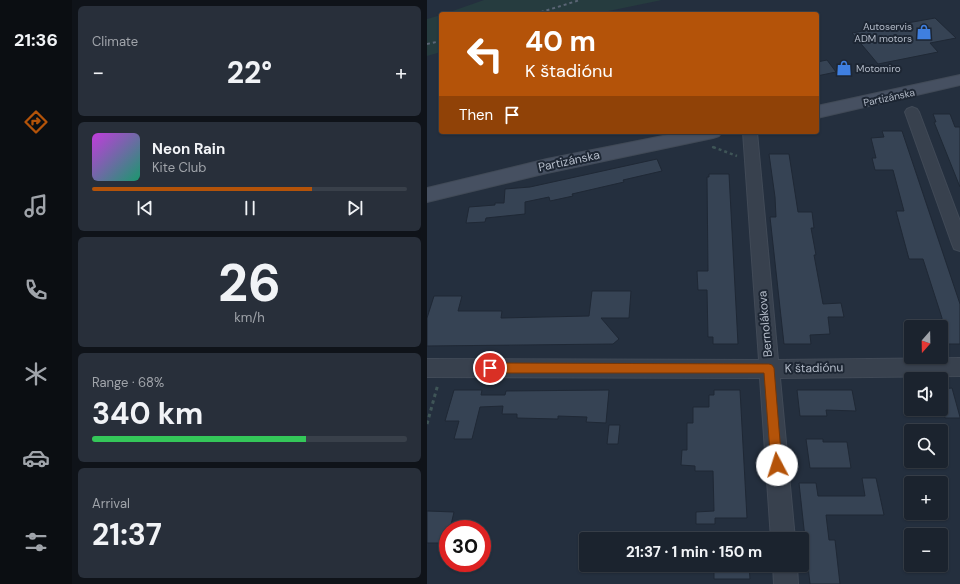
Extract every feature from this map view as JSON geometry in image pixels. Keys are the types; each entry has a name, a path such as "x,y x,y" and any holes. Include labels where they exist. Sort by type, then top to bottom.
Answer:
{"street":[{"name":"Partizánska","path":"819,112 960,80"},
{"path":"912,112 960,244"},
{"name":"Partizánska","path":"427,195 547,166 703,134"},
{"name":"Bernolákova","path":"750,134 782,532"},
{"name":"K štadiónu","path":"435,368 960,367"},
{"path":"785,572 786,584"}],"path":[{"path":"427,424 435,368"}],"green space":[{"path":"484,0 662,0 604,12 450,12"},
{"path":"439,16 439,53 427,56 427,19"}],"building":[{"path":"935,18 956,38 930,43 938,52 878,64 852,33"},
{"path":"827,60 836,72 819,76 819,62"},
{"path":"933,114 950,114 955,127 960,127 960,187 934,122 936,122"},
{"path":"882,131 902,131 960,304 960,344 948,344 948,320 942,320 923,259 909,259 896,211 904,211 893,170 875,170 872,158 876,158 871,138 884,137"},
{"path":"769,154 789,154 798,212 812,212 814,228 811,228 816,255 814,255 823,304 841,303 844,317 828,317 830,334 810,335 811,344 784,344 770,217 776,217 775,197"},
{"path":"657,159 662,171 623,180 624,182 572,194 573,196 550,201 549,197 525,202 525,214 486,218 485,222 466,223 469,207 504,203 505,189 530,187"},
{"path":"709,174 729,174 738,344 713,344 713,337 708,337 707,290 698,290 697,271 708,271 707,177 709,177"},
{"path":"592,291 631,291 629,318 601,318 619,339 613,344 427,346 427,318 434,296 462,296 458,311 502,311 501,318 589,316"},
{"path":"948,388 952,388 960,418 945,418 944,416 948,416"},
{"path":"454,390 482,390 481,395 505,395 506,391 609,390 606,423 586,422 587,417 558,416 558,419 517,418 517,414 502,414 503,406 480,407 472,439 454,439 459,421 445,421"},
{"path":"714,390 740,390 747,518 715,518 715,524 696,524 696,512 714,511 713,471 695,471 695,466 681,465 682,450 687,450 687,423 693,423 693,407 709,407 709,395 714,395"},
{"path":"797,390 852,390 856,411 826,410 827,416 800,416"},
{"path":"609,425 620,425 618,444 607,444"},
{"path":"806,439 823,439 823,442 847,442 851,468 810,468"},
{"path":"862,478 876,478 884,515 826,515 829,540 835,540 840,584 810,584 809,532 804,532 799,483 816,483 818,496 865,496"},
{"path":"427,511 454,512 452,520 439,520 439,543 427,543"},
{"path":"714,572 750,572 750,579 714,579"}],"railway":[{"path":"541,12 580,0"},
{"path":"427,44 439,41"}],"place":[{"name":"Autoservis ADM motors","path":"924,32"},
{"name":"Motomiro","path":"844,68"}],"route":[{"path":"490,368 769,368 777,465"}]}
